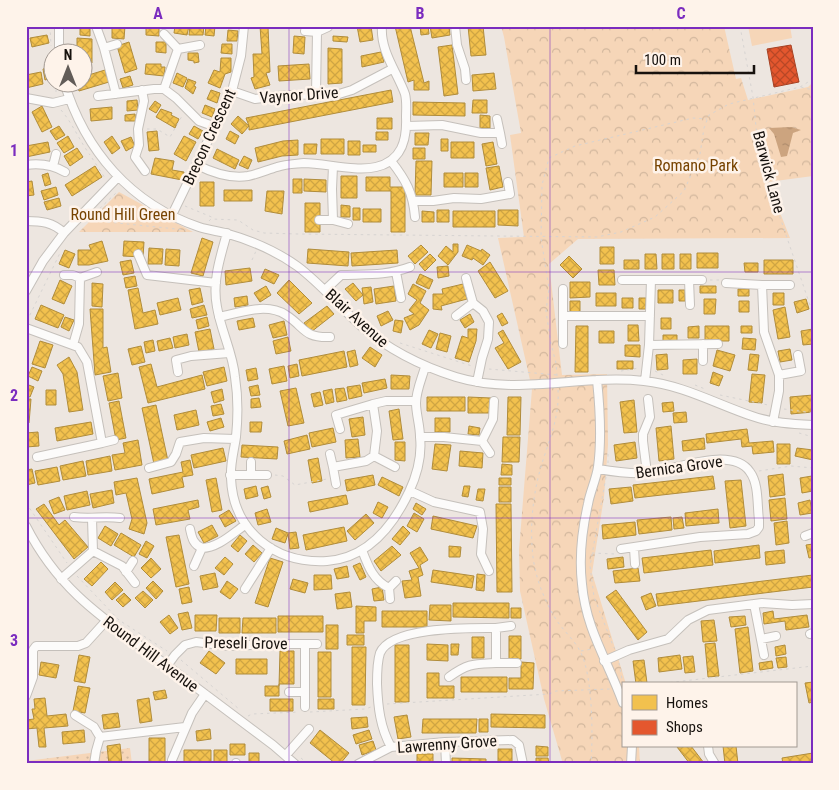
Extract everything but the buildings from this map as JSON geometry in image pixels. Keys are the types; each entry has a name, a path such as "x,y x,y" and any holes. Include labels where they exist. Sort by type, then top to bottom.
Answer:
{"street":[{"path":"58,26 59,42"},
{"path":"96,26 116,94"},
{"name":"Brecon Crescent","path":"172,215 232,91 240,56 244,26"},
{"path":"197,165 225,176 247,176 291,164 312,163 374,168 392,160 404,144 406,126 405,95 392,69 384,43 382,26"},
{"path":"455,26 457,46 465,69 466,80"},
{"path":"306,31 317,32 328,27"},
{"path":"316,94 317,32"},
{"path":"164,34 178,49"},
{"path":"104,48 117,44"},
{"path":"178,49 200,45"},
{"path":"164,89 178,49"},
{"name":"Vaynor Drive","path":"232,91 255,99 286,95 339,94 352,90 392,69"},
{"path":"98,96 164,89 199,121 216,127"},
{"path":"142,90 144,101 138,129 139,146 131,156 145,171"},
{"name":"Blair Avenue","path":"67,92 79,123 90,142 118,177 153,205 190,223 227,233 278,254 295,265 325,290 371,334 390,348 425,366 458,378 512,386 598,380 645,381 677,387 754,417 773,422 813,425"},
{"path":"26,98 53,103 69,99"},
{"path":"497,119 502,144"},
{"path":"406,126 442,126 481,133 500,133"},
{"path":"52,166 56,154"},
{"path":"392,160 402,175 414,201 415,217"},
{"path":"26,165 52,166 65,172"},
{"path":"333,166 333,220"},
{"path":"26,290 43,261 64,233 118,177"},
{"path":"414,201 433,202 454,198 481,199 510,194 508,182"},
{"path":"26,220 44,221 64,233"},
{"path":"319,220 333,220 348,224"},
{"path":"227,233 217,269 215,292 235,374 237,409 230,475 231,489 245,525 270,548 287,557 312,562 332,560 362,550 387,530 410,491 418,469 420,437 416,402 425,366"},
{"path":"138,254 147,275 216,283"},
{"path":"325,290 341,275 377,275 396,272 410,267"},
{"path":"64,275 73,275 80,278 97,272"},
{"path":"396,272 401,298"},
{"path":"73,344 79,324 80,278"},
{"path":"466,278 473,303 483,310 489,322 488,339 477,382"},
{"path":"622,280 702,280"},
{"path":"645,381 649,344 651,280"},
{"path":"689,280 690,305"},
{"path":"726,282 790,285"},
{"path":"762,285 764,332 779,375 779,391 773,422"},
{"path":"563,289 563,344"},
{"path":"456,316 473,303"},
{"path":"220,317 258,309 272,310 285,314 308,334 316,338 330,337"},
{"path":"563,316 650,316"},
{"path":"26,328 78,346 87,362 102,443"},
{"path":"649,344 718,344"},
{"path":"703,344 703,362"},
{"path":"178,372 176,360 191,356 229,353"},
{"path":"798,355 803,381"},
{"path":"779,375 801,371"},
{"path":"598,380 601,424 598,469 588,503 582,536 582,583 590,627 604,661 621,686"},
{"path":"647,473 643,434 654,417 648,399"},
{"path":"340,429 336,415 386,401 416,402"},
{"path":"482,441 493,419 494,401"},
{"path":"373,404 376,431 374,456"},
{"path":"420,437 444,437 482,441"},
{"path":"149,468 171,462 180,442 204,438 235,440"},
{"path":"37,457 114,440"},
{"path":"482,441 490,453"},
{"path":"330,454 335,481"},
{"path":"374,456 394,467"},
{"path":"333,468 366,461 374,456"},
{"name":"Bernica Grove","path":"598,469 627,474 647,473 718,459 739,462 751,472"},
{"path":"251,462 251,474"},
{"path":"622,549 700,537 748,534 756,531 759,527 759,520 755,480 751,472"},
{"path":"230,475 267,475"},
{"path":"410,491 434,502 480,512 483,529 481,554 489,571"},
{"path":"74,517 92,519 120,518"},
{"path":"61,579 93,551 92,519"},
{"path":"190,529 192,539 197,546 208,548 245,525"},
{"name":"Round Hill Avenue","path":"26,526 61,579 88,606 205,694 288,752 295,764"},
{"path":"26,545 34,540"},
{"path":"194,566 202,548"},
{"path":"246,588 270,548"},
{"path":"634,548 635,564"},
{"path":"362,550 374,577 382,585 389,588"},
{"path":"93,551 122,566 135,583"},
{"path":"126,572 133,561"},
{"path":"244,571 252,576"},
{"path":"389,588 396,581"},
{"path":"389,588 390,599"},
{"path":"604,661 629,650 668,639 688,620 708,610 754,604 813,604"},
{"path":"754,604 764,655"},
{"path":"26,696 33,677 33,650 36,646 78,646 86,643 106,621"},
{"path":"391,747 383,732 378,705 377,674 381,652 390,641 408,635 447,629 511,626"},
{"path":"496,628 496,663"},
{"path":"761,639 776,636"},
{"name":"Preseli Grove","path":"167,666 174,655 185,645 196,642 229,646 317,644"},
{"name":"Preseli Grove","path":"305,644 305,707"},
{"path":"449,677 460,668 468,665 517,663"},
{"path":"289,692 305,692"},
{"path":"172,764 192,712 205,694"},
{"path":"75,715 94,727 100,737 94,764"},
{"path":"100,737 185,727"},
{"path":"288,752 309,729"},
{"name":"Lawrenny Grove","path":"358,764 391,747 445,742 513,740 519,745 522,764"},
{"path":"445,742 446,764"},
{"path":"631,764 632,748"},
{"path":"708,748 709,754 715,764"}],"path":[{"name":"Barwick Lane","path":"740,26 753,97 757,136 768,182 813,314"},
{"path":"178,202 214,218 238,220 252,230 264,233 541,238 597,237 621,232 655,217 684,191 700,154 704,128 709,116 729,104 800,86 813,79"},
{"path":"800,86 813,90"},
{"path":"138,129 157,130 170,137 186,109"},
{"path":"591,764 592,717 587,670 580,651 557,620 540,588 533,559 533,513 538,478 557,418 559,404 556,363 546,311 549,289 541,238 542,185 549,158 575,146 693,118 707,119"},
{"path":"757,136 764,133"},
{"path":"95,213 116,193"},
{"path":"204,228 214,218"},
{"path":"84,224 88,220 186,231 190,223"},
{"path":"27,323 60,252"},
{"path":"795,262 800,260"},
{"path":"702,280 726,282"},
{"path":"795,432 813,437"},
{"path":"248,716 252,714 366,709 378,705 549,694 556,691 589,690 621,686 617,656 594,597 590,566 607,470 608,450"},
{"path":"751,472 791,466 813,468"},
{"path":"267,475 284,476 295,485 335,481"},
{"path":"26,503 72,570 120,620 174,655 241,710"},
{"path":"591,553 619,554 622,549"},
{"path":"580,651 592,649 589,643"},
{"path":"674,682 813,666"},
{"path":"288,752 308,764"}],"green space":[{"name":"Romano Park","path":"501,26 724,26 736,79 741,78 748,100 808,87 813,82 813,176 768,182 790,238 578,239 549,264 562,375 607,374 608,445 604,497 592,573 625,682 622,682 622,748 639,748 640,764 563,764 544,699 520,591 519,550 532,389 498,238 524,237 510,135 521,133"},
{"path":"748,26 790,26 792,38 752,46"},
{"name":"Round Hill Green","path":"119,192 193,232 79,232"},
{"path":"130,748 132,764 26,764 26,761"}],"water":[{"path":"791,127 801,130 793,133 787,156 781,157 774,134 769,128"}]}
